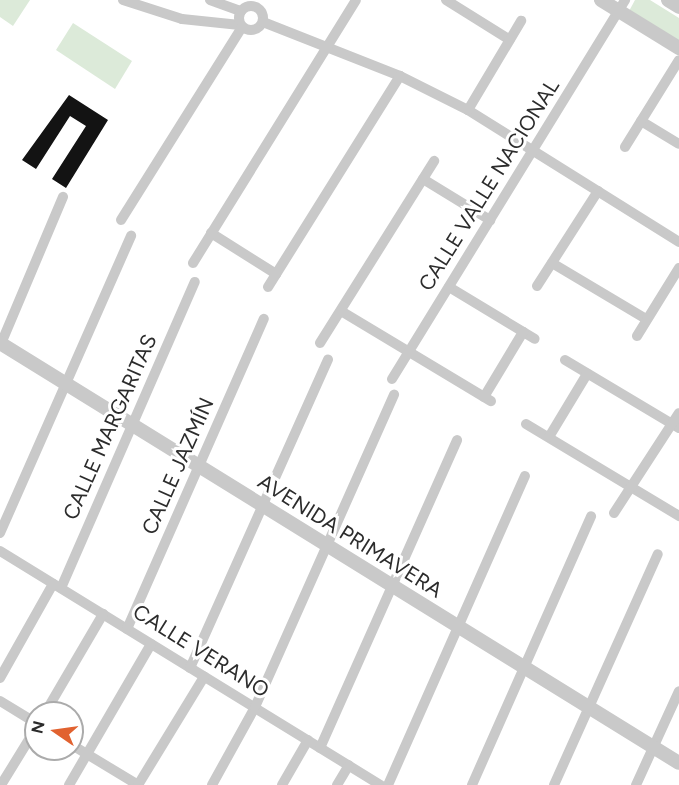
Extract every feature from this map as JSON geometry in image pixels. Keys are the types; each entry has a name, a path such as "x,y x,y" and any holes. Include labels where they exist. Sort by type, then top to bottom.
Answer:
{"street":[{"path":"123,0 182,19 256,30 262,22 258,4 241,11 210,0"},
{"path":"193,263 356,0"},
{"path":"446,0 510,40"},
{"path":"601,0 622,6 679,48"},
{"path":"668,0 679,7"},
{"name":"CALLE VALLE NACIONAL","path":"392,379 622,6"},
{"path":"121,220 241,26 241,11"},
{"path":"468,110 521,21"},
{"path":"262,22 400,75 468,110 534,149 679,242"},
{"path":"625,147 679,60"},
{"path":"268,288 400,75"},
{"path":"641,121 679,144"},
{"path":"320,343 434,160"},
{"path":"423,178 490,220"},
{"path":"537,286 598,191"},
{"path":"0,344 63,197"},
{"path":"211,233 276,274"},
{"path":"0,533 68,387 131,236"},
{"path":"552,263 646,319"},
{"path":"637,336 679,268"},
{"name":"CALLE MARGARITAS","path":"0,678 57,586 195,282"},
{"path":"449,287 535,339"},
{"path":"341,311 488,399 523,332"},
{"name":"CALLE JAZMÍN","path":"128,629 264,319"},
{"name":"AVENIDA PRIMAVERA","path":"0,344 679,763"},
{"path":"190,668 328,359"},
{"path":"565,360 676,426"},
{"path":"549,437 587,374"},
{"path":"212,785 255,707 329,548 394,395"},
{"path":"614,513 676,426 679,413"},
{"path":"526,424 679,516"},
{"path":"320,748 457,440"},
{"path":"388,785 456,627 525,476"},
{"path":"471,785 591,516"},
{"path":"554,785 658,554"},
{"name":"CALLE VERANO","path":"1,555 57,586 381,785"},
{"path":"52,701 103,614"},
{"path":"69,785 151,644"},
{"path":"84,752 138,785 204,677"},
{"path":"636,785 679,691"},
{"path":"0,700 24,715"},
{"path":"282,785 308,740"},
{"path":"2,785 24,748"},
{"path":"337,785 349,765"}],"green space":[{"path":"0,0 30,0 13,26 0,17"},
{"path":"635,0 650,0 679,18 679,44 628,13"},
{"path":"73,23 132,61 115,89 56,50"}],"building":[{"path":"69,95 108,120 66,188 52,179 86,126 70,116 36,169 22,160"}]}
